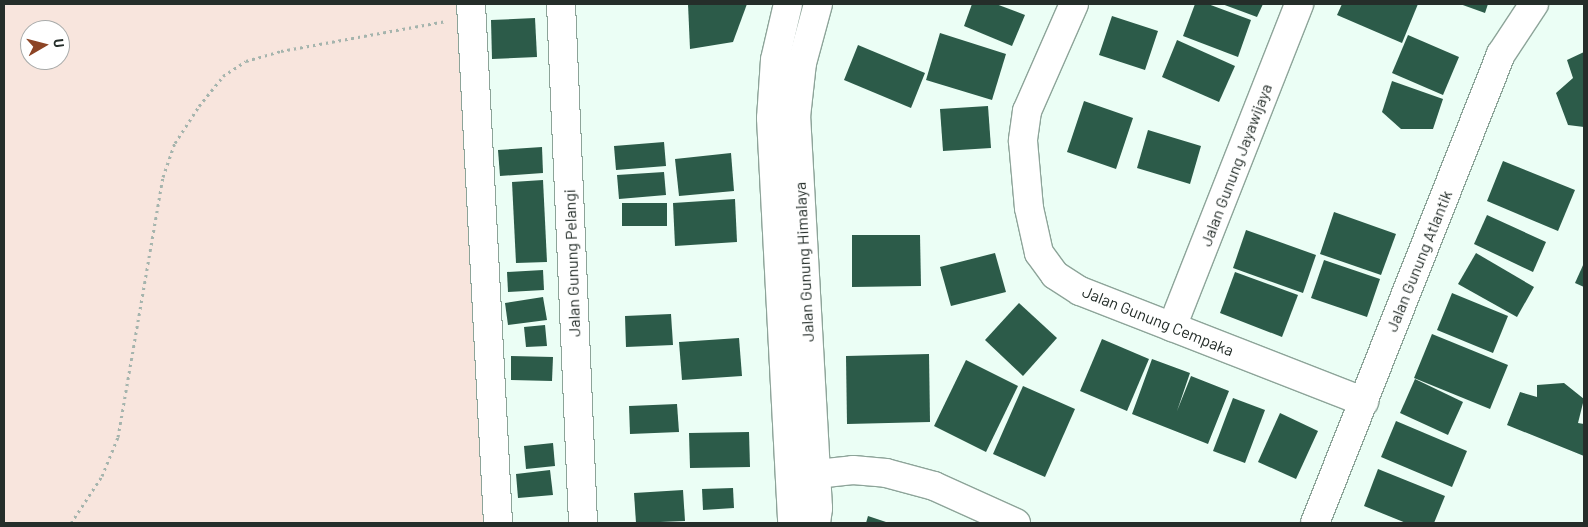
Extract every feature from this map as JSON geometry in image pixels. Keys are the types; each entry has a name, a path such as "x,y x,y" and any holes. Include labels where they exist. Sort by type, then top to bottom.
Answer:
{"street":[{"name":"Jalan Gunung Pelangi","path":"561,4 583,523"},
{"name":"Jalan Gunung Himalaya","path":"788,4 775,60 771,118 804,476 816,523"},
{"name":"Jalan Gunung Himalaya","path":"792,523 804,476 796,117 802,64 818,4"},
{"name":"Jalan Gunung Cempaka","path":"1074,4 1027,111 1024,133 1029,208 1039,253 1055,275 1080,291 1364,402"},
{"name":"Jalan Gunung Jayawijaya","path":"1172,327 1299,4"},
{"name":"Jalan Gunung Atlantik","path":"1315,523 1501,54 1534,4"},
{"path":"471,10 498,523"},
{"path":"804,476 853,470 886,472 934,486 1016,523"}],"path":[{"path":"71,523 102,476 118,437 163,177 175,143 198,106 223,76 246,61 281,51 471,10"}],"shaded area":[{"path":"4,4 474,4 503,523 4,523"}],"building":[{"path":"688,4 747,4 733,42 690,49"},
{"path":"972,4 996,4 1025,15 1012,46 964,26"},
{"path":"1195,4 1208,4 1251,20 1238,57 1183,36"},
{"path":"1222,4 1263,4 1257,17"},
{"path":"1342,4 1418,4 1402,43 1337,15"},
{"path":"1460,4 1488,4 1485,13"},
{"path":"1112,16 1158,31 1145,70 1099,55"},
{"path":"535,18 537,57 492,59 491,20"},
{"path":"940,33 1006,54 992,100 926,80"},
{"path":"1408,35 1459,57 1443,95 1392,73"},
{"path":"1177,40 1235,66 1219,102 1162,77"},
{"path":"858,45 925,73 911,108 844,80"},
{"path":"1584,52 1584,127 1568,125 1556,93 1573,78 1567,60"},
{"path":"1392,81 1443,99 1433,129 1401,129 1382,112"},
{"path":"1084,101 1133,118 1116,169 1067,152"},
{"path":"988,106 991,148 943,151 940,109"},
{"path":"1148,130 1201,146 1190,184 1137,168"},
{"path":"664,142 666,166 616,170 614,146"},
{"path":"542,147 543,173 500,176 498,150"},
{"path":"731,153 734,191 679,196 675,159"},
{"path":"1503,161 1575,190 1558,231 1487,201"},
{"path":"664,172 666,195 619,199 617,175"},
{"path":"543,180 547,262 516,263 512,182"},
{"path":"735,199 737,242 675,246 673,203"},
{"path":"622,203 667,203 667,226 622,226"},
{"path":"1334,212 1396,234 1381,275 1320,254"},
{"path":"1487,215 1546,242 1533,272 1474,244"},
{"path":"1246,230 1316,255 1303,293 1233,268"},
{"path":"852,235 920,235 921,286 852,287"},
{"path":"995,253 1006,292 951,306 940,267"},
{"path":"1476,253 1534,287 1517,317 1458,284"},
{"path":"1324,260 1380,279 1367,317 1311,298"},
{"path":"1584,263 1584,287 1575,283"},
{"path":"543,270 544,290 508,292 507,272"},
{"path":"1235,272 1298,295 1282,337 1220,313"},
{"path":"1452,293 1508,316 1493,353 1437,330"},
{"path":"543,297 547,320 508,325 505,303"},
{"path":"1019,303 1057,338 1023,376 985,340"},
{"path":"671,314 673,345 626,347 625,316"},
{"path":"545,325 547,346 526,347 524,327"},
{"path":"1432,334 1508,365 1490,409 1414,378"},
{"path":"739,338 742,376 682,380 679,342"},
{"path":"1102,339 1149,359 1127,411 1080,391"},
{"path":"929,354 930,422 847,424 846,356"},
{"path":"511,356 553,357 552,381 511,380"},
{"path":"1152,359 1190,373 1177,411 1191,376 1229,391 1208,444 1132,414"},
{"path":"966,360 1018,386 986,452 934,426"},
{"path":"1415,379 1463,402 1448,435 1400,413"},
{"path":"1564,383 1584,399 1578,423 1584,424 1584,456 1507,425 1520,392 1537,397 1537,385"},
{"path":"1023,386 1075,409 1045,477 993,454"},
{"path":"1233,398 1265,410 1245,463 1213,451"},
{"path":"677,404 679,432 630,434 629,406"},
{"path":"1280,413 1318,431 1296,479 1258,462"},
{"path":"1396,421 1467,451 1452,487 1381,457"},
{"path":"749,432 750,467 690,468 689,433"},
{"path":"553,443 555,466 526,469 524,446"},
{"path":"1378,469 1445,496 1434,523 1406,523 1364,506"},
{"path":"550,470 553,495 518,498 516,474"},
{"path":"733,488 734,508 703,510 702,489"},
{"path":"683,490 685,521 636,523 634,493"},
{"path":"868,516 889,523 866,523"}]}
